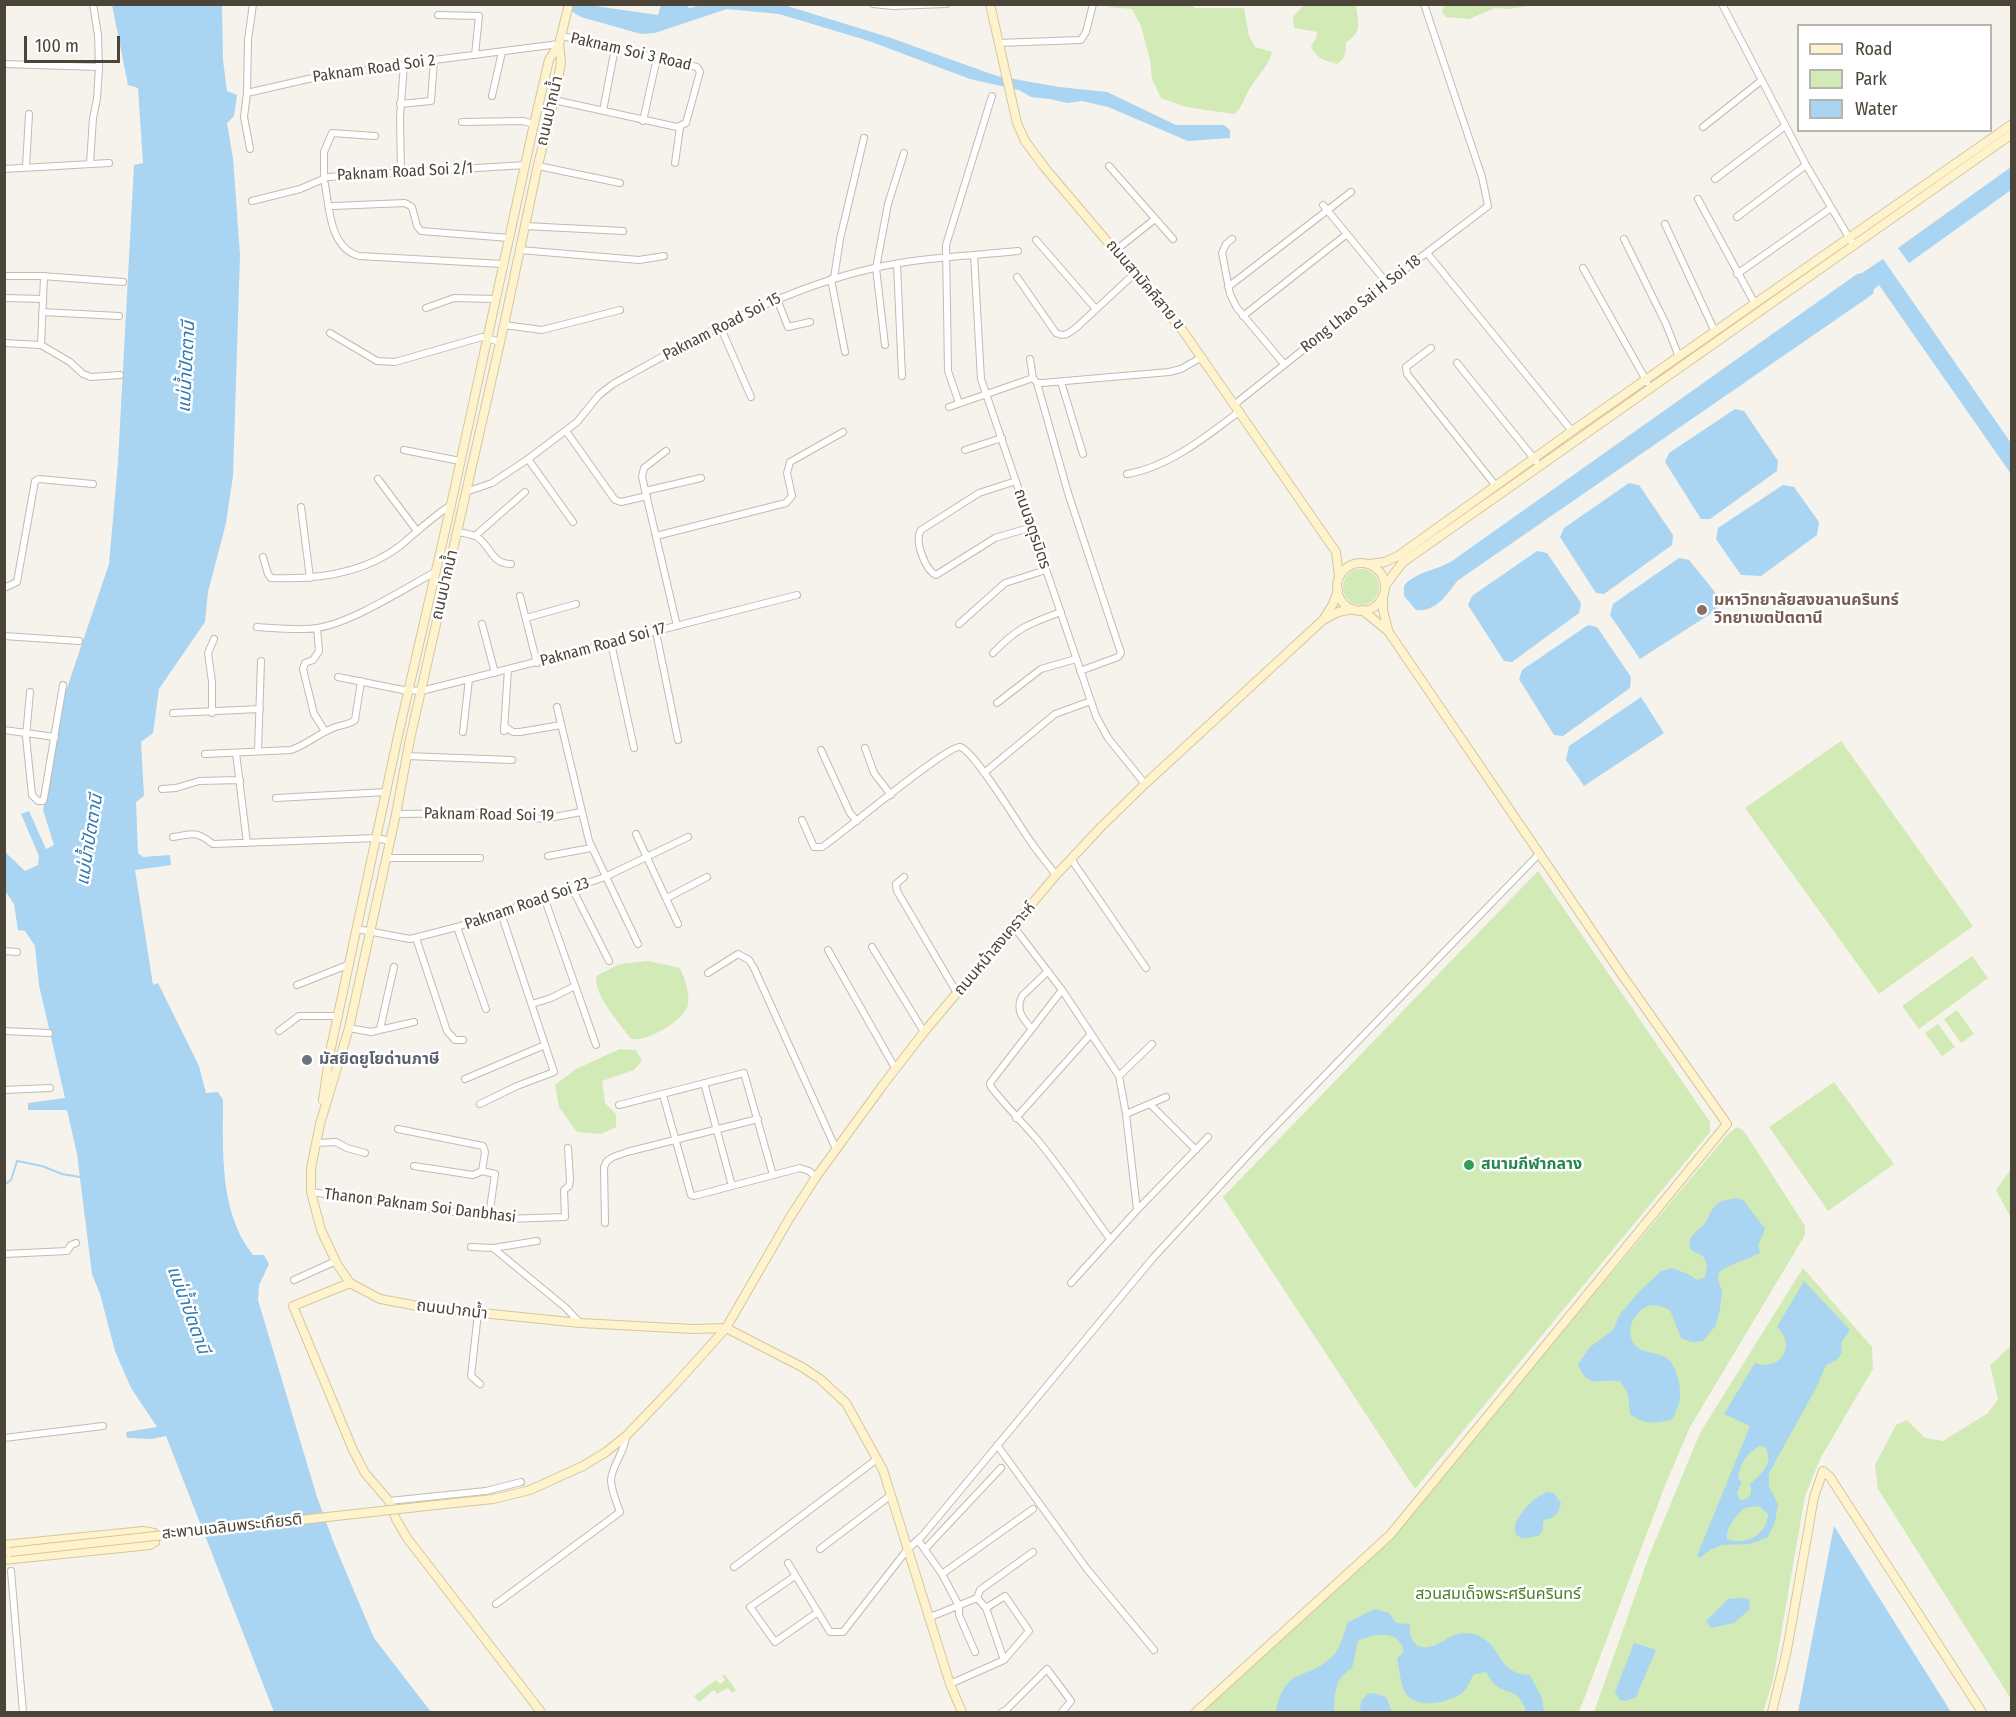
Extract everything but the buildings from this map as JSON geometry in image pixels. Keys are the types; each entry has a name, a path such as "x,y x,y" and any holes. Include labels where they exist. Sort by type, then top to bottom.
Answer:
{"street":[{"path":"90,163 93,118 98,99 99,67 98,35 93,4"},
{"path":"250,149 244,117 248,40 254,4"},
{"name":"ถนนปากน้ำ","path":"320,1125 330,1052 495,299 549,60 560,40 569,4"},
{"path":"873,4 945,4"},
{"name":"ถนนสามัคคีสาย ข","path":"990,4 1009,94 1025,141 1202,357 1336,552 1340,577"},
{"path":"999,43 1081,40 1086,32 1094,4"},
{"name":"Rong Lhao Sai H Soi 18","path":"1127,474 1139,472 1171,457 1206,436 1284,364 1488,206 1482,177 1424,4"},
{"path":"1722,4 1806,165 1851,242"},
{"path":"438,15 479,16 475,55"},
{"name":"Paknam Road Soi 2","path":"247,93 308,79 502,52 560,40"},
{"name":"ถนนปากน้ำ","path":"560,40 561,62 554,100 406,756 396,814 349,1028 320,1125 311,1168 311,1192 321,1230 336,1262 350,1282 370,1295 391,1302 580,1323 700,1329 726,1328"},
{"name":"Paknam Soi 3 Road","path":"560,40 615,48 697,67 699,70 686,123 680,127"},
{"path":"603,111 615,48"},
{"path":"492,96 502,52"},
{"path":"643,121 657,58"},
{"path":"400,104 431,101 434,60"},
{"path":"4,64 99,67"},
{"path":"401,173 400,104 404,64"},
{"path":"1702,127 1762,80"},
{"path":"959,403 948,371 946,258 948,235 992,96"},
{"path":"554,100 673,128 680,127 675,163"},
{"path":"26,167 29,114"},
{"path":"462,122 523,121 534,124"},
{"path":"1388,631 1383,610 1385,586 1402,563 1652,388 2012,124"},
{"path":"1715,179 1785,126"},
{"path":"375,136 332,133 324,152 325,181 334,229 342,245 351,254 503,264"},
{"path":"1383,597 1374,606 1362,610 1353,609 1342,601 1338,590 1340,577 1349,566 1385,562 1398,556 1755,304 2012,134"},
{"path":"844,352 832,279 864,138"},
{"path":"885,345 876,268 888,204 904,153"},
{"path":"4,169 109,162"},
{"name":"Paknam Road Soi 2/1","path":"252,201 325,181 401,173 525,165"},
{"path":"1737,217 1806,165"},
{"path":"538,166 620,183"},
{"path":"1109,166 1173,239"},
{"path":"1228,287 1326,208 1351,192"},
{"path":"1698,199 1755,304"},
{"path":"333,206 409,204 415,213 417,226 421,231 509,238"},
{"path":"1326,208 1387,283"},
{"path":"1737,274 1831,208"},
{"path":"1116,250 1155,219"},
{"path":"1665,224 1715,332"},
{"path":"525,226 624,231"},
{"path":"1243,316 1347,234"},
{"path":"1232,238 1226,244 1222,254 1228,287 1234,303 1284,364"},
{"path":"1624,239 1666,324 1679,357"},
{"path":"1036,240 1095,308"},
{"path":"520,250 639,260 664,256"},
{"name":"Paknam Road Soi 15","path":"466,492 492,483 566,431 578,422 598,395 612,384 777,298 832,279 876,268 1018,251"},
{"path":"1427,253 1572,431"},
{"name":"ถนนจตุรมิตร","path":"974,255 980,372 987,394 1100,727 1145,784"},
{"path":"897,264 902,376"},
{"path":"1583,268 1645,380 1652,388"},
{"path":"1017,277 1060,335 1066,335 1135,273"},
{"path":"501,275 514,277"},
{"path":"4,276 123,282"},
{"path":"41,345 44,277"},
{"path":"4,298 43,299"},
{"path":"426,308 454,298 495,299"},
{"path":"777,298 788,327 810,322"},
{"path":"504,325 542,330 620,310"},
{"path":"42,312 119,316"},
{"path":"720,326 751,397"},
{"path":"330,333 377,361 390,363 478,338 500,342"},
{"path":"4,343 41,345 91,377 120,375"},
{"path":"1431,348 1406,367 1407,374 1496,486"},
{"path":"949,407 1035,380 1061,382 1169,372 1180,369 1202,357"},
{"path":"1030,359 1068,494 1121,653 1118,657 1080,671"},
{"path":"1457,363 1540,466"},
{"path":"1061,382 1083,454"},
{"path":"566,431 615,500 621,502 701,478"},
{"path":"656,536 786,503 792,496 787,473 790,462 843,432"},
{"path":"966,450 1002,438"},
{"path":"404,450 460,461"},
{"path":"666,451 643,470 642,477 677,626"},
{"path":"528,459 573,522"},
{"path":"4,588 16,582 35,481 39,479 93,484"},
{"path":"378,479 417,531"},
{"path":"1016,481 979,493 921,530 918,537 921,550 931,572 936,575 994,538 1032,527"},
{"path":"443,537 475,536 525,492"},
{"path":"263,557 271,578 310,578 333,574 364,565 389,553 451,505"},
{"path":"302,507 310,578"},
{"path":"475,536 495,559 501,563 511,564"},
{"path":"1336,552 1349,560 1366,564 1381,573 1385,586"},
{"path":"959,624 1005,583 1046,570"},
{"path":"257,627 289,630 330,626 435,572"},
{"name":"ถนนหน้าสงเคราะห์","path":"1323,620 1338,590"},
{"name":"Paknam Road Soi 17","path":"338,677 408,691 421,691 797,595"},
{"path":"520,597 537,663"},
{"path":"526,618 576,604"},
{"name":"ถนนหน้าสงเคราะห์","path":"626,1436 726,1328 816,1177 895,1068 1056,875 1145,784 1323,620 1338,612 1353,609"},
{"path":"1196,1713 1389,1535 1727,1124 1620,972 1388,631 1362,610"},
{"path":"993,653 1006,639 1026,624 1061,612"},
{"path":"482,624 495,673"},
{"path":"317,628 320,651 313,660 305,663 303,669 315,714 325,731"},
{"path":"656,632 678,740"},
{"path":"4,636 80,641"},
{"path":"212,712 212,682 208,653 214,639"},
{"path":"611,643 634,748"},
{"path":"997,703 1041,669 1076,659"},
{"path":"258,752 261,661"},
{"path":"508,669 504,728 516,732 561,724"},
{"path":"463,732 469,680"},
{"path":"205,754 291,750 303,746 325,731 355,720 361,681"},
{"path":"30,692 26,733 32,795 38,801 43,801 63,685"},
{"path":"984,773 1054,714 1091,701"},
{"path":"557,707 591,848 638,944"},
{"path":"173,713 260,709"},
{"path":"4,730 55,737"},
{"path":"802,820 816,848 831,842 956,747 963,748 984,773 1056,875"},
{"path":"865,748 874,773 891,795"},
{"path":"821,750 850,813 857,820"},
{"path":"236,753 248,843"},
{"path":"406,756 512,760"},
{"path":"162,789 177,788 199,781 240,780"},
{"path":"276,798 387,792"},
{"name":"Paknam Road Soi 19","path":"396,814 478,813 544,819 581,812"},
{"path":"173,837 199,834 205,836 213,844 377,838 390,841"},
{"path":"636,834 678,924"},
{"name":"Paknam Road Soi 23","path":"357,929 400,938 416,938 457,927 605,877 688,837"},
{"path":"548,856 591,848"},
{"path":"788,1563 830,1632 843,1632 907,1550 918,1540 1153,1258 1263,1138 1540,853"},
{"path":"386,858 480,858"},
{"path":"1071,859 1146,968"},
{"path":"667,898 707,877"},
{"path":"904,877 896,884 897,891 957,993"},
{"path":"572,888 609,961"},
{"path":"544,897 596,1045"},
{"path":"480,1104 517,1086 552,1074 554,1070 501,913"},
{"path":"457,927 486,1009"},
{"path":"1014,927 1062,990 1119,1076 1126,1114 1137,1210"},
{"path":"416,938 447,1031 455,1040 463,1040"},
{"path":"872,947 924,1032"},
{"path":"828,950 895,1068"},
{"path":"4,951 17,952"},
{"path":"708,973 738,954 744,955 749,960 763,986 836,1149"},
{"path":"297,985 350,963"},
{"path":"380,1029 394,967"},
{"path":"1032,1029 1019,1012 1019,1001 1048,972"},
{"path":"532,1004 551,998 575,986"},
{"path":"1062,990 990,1083 1016,1118 1035,1137 1110,1239"},
{"path":"279,1030 299,1016 339,1016"},
{"path":"349,1028 364,1032 414,1022"},
{"path":"4,1031 49,1033"},
{"path":"1016,1118 1092,1034"},
{"path":"1119,1076 1152,1044"},
{"path":"465,1078 545,1045"},
{"path":"619,1105 744,1073 773,1175"},
{"path":"704,1083 732,1185"},
{"path":"4,1090 50,1088"},
{"path":"663,1095 691,1195 800,1168 816,1177"},
{"path":"1126,1114 1166,1097"},
{"path":"1150,1104 1196,1150"},
{"path":"605,1223 604,1167 607,1161 627,1152 758,1119"},
{"path":"398,1128 483,1146 485,1148 482,1171"},
{"path":"1071,1283 1137,1210 1209,1137"},
{"path":"316,1143 336,1142 365,1153"},
{"name":"Thanon Paknam Soi Danbhasi","path":"311,1192 504,1219 565,1217 564,1190 569,1186 570,1180 568,1148"},
{"path":"414,1166 473,1175 482,1171 495,1174 489,1216"},
{"path":"471,1246 493,1248 537,1241"},
{"path":"4,1254 64,1251 76,1243"},
{"path":"493,1248 566,1308 580,1323"},
{"path":"294,1280 336,1262"},
{"path":"350,1282 293,1306 353,1450 365,1473 389,1501 407,1538 541,1713"},
{"path":"478,1313 471,1376 480,1384"},
{"path":"726,1328 802,1367 820,1379 846,1403 883,1470 928,1618 962,1713"},
{"path":"4,1438 104,1426"},
{"path":"496,1604 620,1512 611,1485 611,1477 626,1446 626,1436"},
{"name":"สะพานเฉลิมพระเกียรติ","path":"6,1552 493,1499 530,1490 583,1466 626,1436"},
{"path":"997,1445 1087,1569 1154,1650"},
{"path":"734,1567 877,1458"},
{"path":"924,1549 1001,1468"},
{"path":"1772,1713 1787,1650 1814,1497 1823,1471 1830,1477 1982,1713"},
{"path":"389,1501 486,1491 521,1482"},
{"path":"820,1549 891,1495"},
{"path":"942,1574 1033,1509"},
{"path":"143,1531 154,1533 155,1539 155,1542 150,1545 6,1552 143,1531"},
{"path":"918,1540 942,1574 959,1606 958,1615 975,1652"},
{"path":"928,1618 977,1598 980,1590 1033,1552"},
{"path":"11,1571 23,1713"},
{"path":"795,1576 750,1607 775,1642 818,1612"},
{"path":"950,1684 1004,1660 1029,1631 1005,1596 986,1608"},
{"path":"977,1598 986,1608 1004,1660"},
{"path":"1005,1712 1047,1669 1071,1701 1062,1713"}],"green space":[{"path":"1445,4 1534,5 1509,9 1495,8 1469,19 1446,17 1442,11"},
{"path":"1108,5 1192,5 1195,8 1244,8 1249,36 1255,47 1272,52 1234,114 1186,107 1161,98 1152,79 1150,60 1141,26 1132,9 1109,7"},
{"path":"1356,5 1357,31 1346,42 1345,54 1337,64 1321,58 1313,50 1311,46 1317,32 1294,28 1293,17 1302,7"},
{"path":"1361,569 1374,574 1379,587 1374,600 1361,605 1348,600 1343,587 1348,574"},
{"path":"1841,741 1973,926 1879,994 1745,808"},
{"name":"สนามกีฬากลาง","path":"1538,871 1710,1122 1710,1132 1415,1489 1223,1197"},
{"path":"1972,956 1988,978 1919,1029 1902,1006"},
{"path":"648,961 680,968 688,991 688,1005 680,1017 663,1030 644,1038 630,1038 603,1001 596,976 620,964"},
{"path":"1957,1010 1974,1034 1961,1043 1944,1019"},
{"path":"1938,1024 1955,1047 1942,1056 1925,1033"},
{"path":"620,1049 636,1050 642,1061 634,1070 602,1081 605,1103 616,1114 616,1127 601,1134 577,1132 559,1107 555,1085 576,1069"},
{"path":"1834,1082 1894,1164 1828,1211 1769,1127"},
{"name":"สวนสมเด็จพระศรีนครินทร์","path":"1737,1127 1744,1131 1805,1226 1805,1235 1690,1427 1666,1483 1579,1712 1201,1712 1394,1534 1727,1135"},
{"path":"2011,1169 2011,1218 1996,1190"},
{"path":"1803,1268 1872,1347 1873,1369 1821,1457 1805,1496 1773,1680 1763,1712 1594,1712 1649,1556 1700,1433"},
{"path":"2011,1346 2011,1699 1878,1489 1875,1465 1896,1425 1907,1420 1925,1438 1943,1441 1988,1413 1998,1399 1990,1365"},
{"path":"722,1675 725,1675 736,1690 732,1693 728,1688 717,1694 714,1690 699,1702 694,1696 716,1680 720,1684 725,1680"}],"water":[{"path":"707,4 784,5 888,37 997,76 1059,87 1107,92 1176,125 1224,125 1230,130 1230,138 1188,141 1108,107 1082,101 1067,103 1031,97 1019,90 970,79 869,41 779,14 727,9 655,33 641,34 581,17 561,5 588,5 658,15 661,5 687,5 689,8"},
{"name":"แม่น้ำปัตตานี","path":"112,5 222,5 223,60 227,91 237,95 234,116 227,123 233,158 240,255 233,476 226,523 208,592 205,622 159,689 153,733 141,742 144,796 136,802 138,853 143,857 170,855 171,865 135,870 153,985 158,983 199,1066 206,1093 218,1092 223,1100 225,1181 229,1201 242,1238 253,1255 264,1255 269,1264 259,1285 258,1300 317,1497 335,1546 374,1638 431,1712 274,1712 166,1436 152,1439 127,1438 126,1432 157,1427 131,1388 115,1351 100,1294 92,1274 77,1154 67,1110 28,1110 28,1103 65,1098 39,985 35,946 25,931 18,930 14,904 5,891 4,851 25,871 38,865 39,856 21,814 29,811 46,849 54,845 43,810 66,691 109,564 118,462 134,165 143,163 138,88 128,85"},
{"path":"2011,167 2011,190 1909,263 1898,248"},
{"path":"1883,259 2011,443 2011,474 1879,285 1874,289 1873,294 1457,581 1435,606 1416,610 1404,596 1404,586 1413,578 1452,561 1857,274"},
{"path":"1735,409 1744,411 1778,461 1777,471 1710,519 1701,519 1665,462 1669,453"},
{"path":"1629,483 1639,485 1673,535 1672,545 1604,594 1596,593 1560,537 1564,528"},
{"path":"1783,485 1794,487 1819,522 1817,535 1761,576 1741,575 1716,539 1718,528"},
{"path":"1537,551 1547,553 1581,603 1579,613 1512,662 1504,661 1468,605 1472,596"},
{"path":"1679,558 1689,560 1719,597 1718,609 1640,659 1610,615 1613,604"},
{"path":"1588,625 1597,627 1631,677 1630,688 1563,736 1554,735 1519,679 1522,670"},
{"path":"1641,697 1664,733 1584,786 1566,760 1569,746"},
{"path":"1737,1198 1744,1201 1765,1229 1758,1245 1760,1253 1719,1272 1718,1280 1722,1291 1720,1309 1716,1325 1703,1341 1692,1342 1681,1338 1670,1310 1659,1306 1647,1307 1637,1313 1634,1318 1630,1329 1635,1345 1642,1350 1668,1359 1677,1374 1680,1386 1680,1400 1673,1419 1656,1423 1641,1420 1630,1414 1628,1394 1620,1381 1589,1380 1581,1372 1578,1364 1590,1347 1613,1330 1620,1314 1661,1271 1672,1268 1697,1280 1705,1277 1707,1264 1703,1256 1691,1250 1691,1237 1706,1222 1717,1204"},
{"path":"1804,1281 1850,1330 1841,1343 1842,1353 1837,1360 1826,1365 1816,1388 1769,1473 1769,1487 1778,1504 1775,1522 1768,1537 1750,1544 1722,1545 1710,1550 1700,1558 1697,1556 1750,1426 1724,1414 1755,1363 1772,1364 1783,1355 1786,1341 1777,1327","holes":["1760,1446 1765,1447 1768,1453 1768,1463 1750,1484 1750,1495 1740,1500 1737,1493 1742,1482 1738,1479 1740,1469 1748,1455","1759,1506 1768,1514 1760,1533 1748,1540 1727,1539 1730,1526 1744,1508"]},
{"path":"1548,1492 1554,1493 1561,1503 1558,1512 1551,1519 1543,1522 1543,1530 1538,1536 1523,1538 1517,1534 1515,1529 1521,1514 1534,1500"},
{"path":"1834,1526 1951,1712 1798,1712"},
{"path":"1728,1599 1749,1599 1750,1609 1734,1623 1711,1628 1706,1621"},
{"path":"1375,1609 1389,1613 1396,1623 1410,1624 1411,1637 1419,1646 1429,1647 1455,1635 1466,1633 1483,1638 1490,1643 1504,1664 1511,1670 1519,1674 1530,1675 1542,1698 1544,1712 1526,1712 1516,1695 1499,1688 1486,1672 1474,1674 1465,1690 1456,1697 1436,1703 1415,1701 1404,1690 1401,1680 1397,1658 1404,1652 1402,1645 1392,1636 1379,1635 1358,1641 1352,1668 1342,1677 1337,1687 1334,1712 1276,1712 1280,1697 1291,1680 1323,1664 1333,1656 1348,1622"},
{"path":"1634,1643 1656,1650 1636,1697 1626,1701 1620,1700 1615,1692"},
{"path":"1373,1693 1386,1697 1392,1712 1360,1712 1361,1701 1368,1694"}],"waterway":[{"path":"4,1185 11,1180 17,1161 80,1177"}],"place":[{"name":"มหาวิทยาลัยสงขลานครินทร์ วิทยาเขตปัตตานี","path":"1702,610"},
{"name":"มัสยิดยูโยด่านภาษี","path":"307,1060"},
{"name":"สนามกีฬากลาง","path":"1469,1165"}]}
